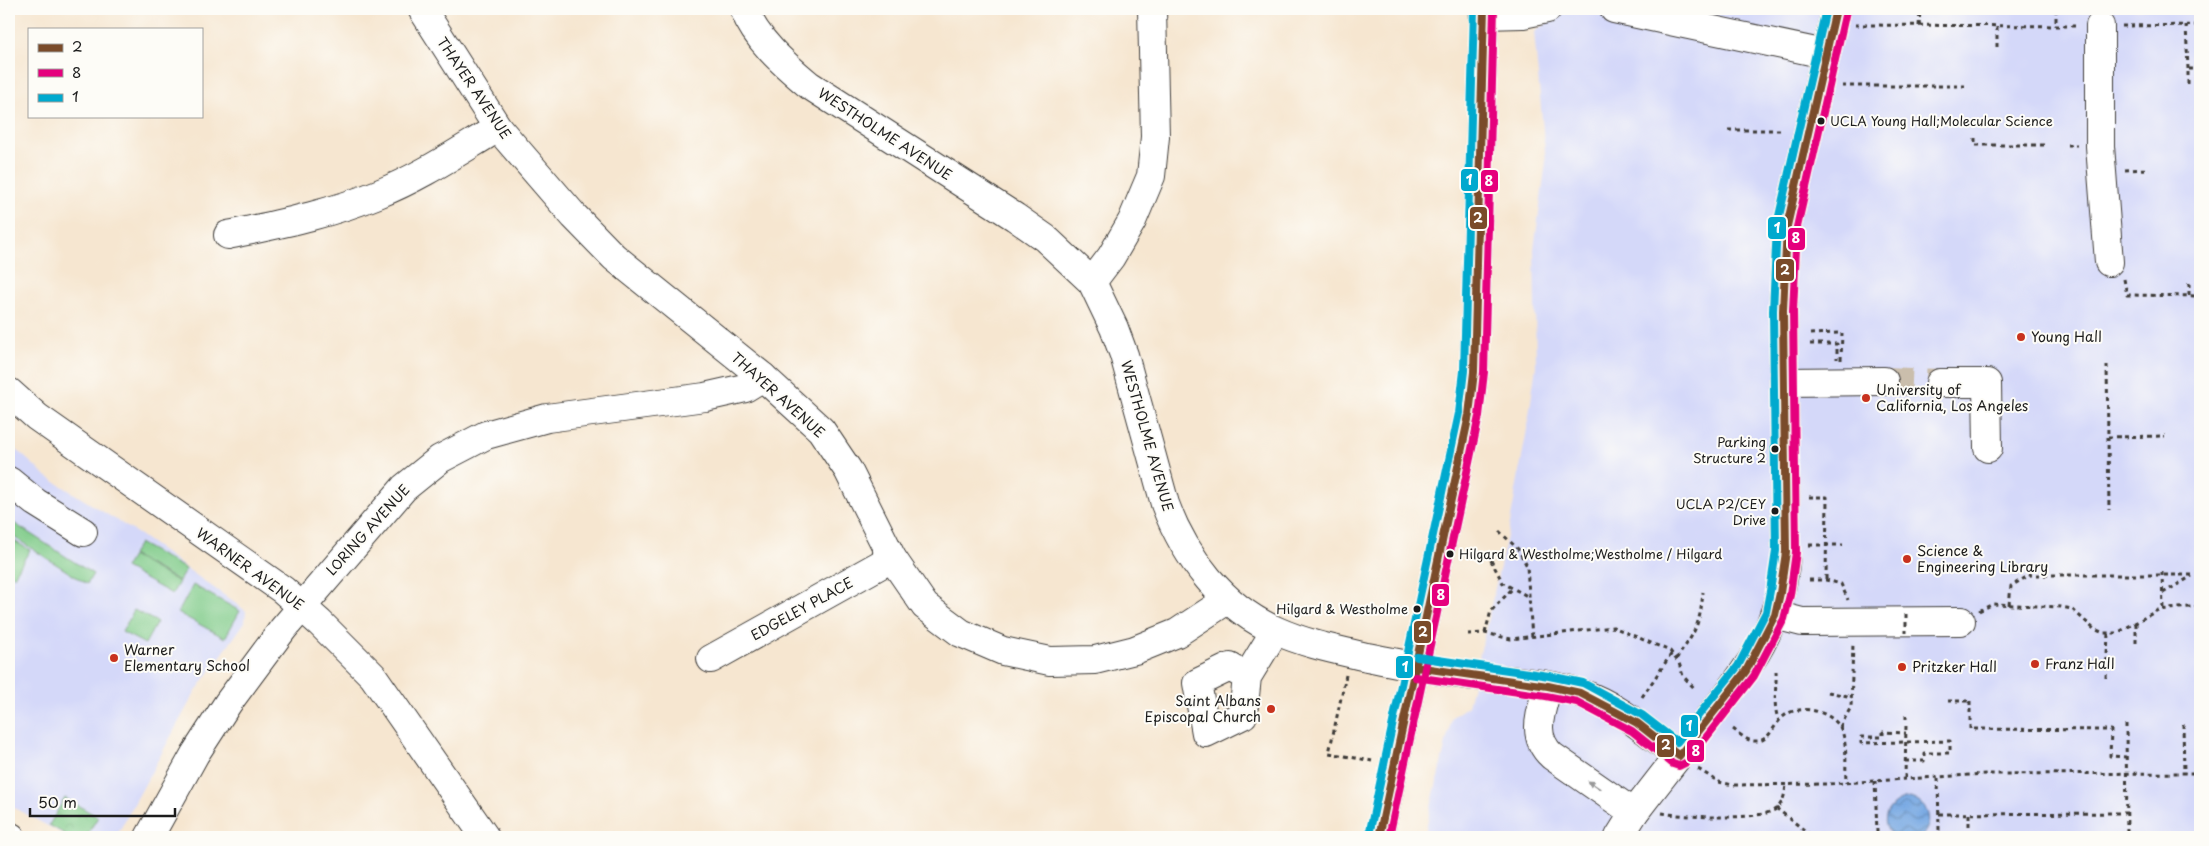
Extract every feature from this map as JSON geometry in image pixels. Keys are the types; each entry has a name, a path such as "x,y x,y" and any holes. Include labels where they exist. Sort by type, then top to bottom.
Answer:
{"street":[{"name":"THAYER AVENUE","path":"422,9 498,128 574,216 614,257 763,378 821,430 848,470 892,558 926,606 961,633 1003,651 1050,661 1095,660 1135,650 1177,633 1226,600"},
{"name":"WESTHOLME AVENUE","path":"744,9 748,19 765,43 787,67 809,85 1023,222 1045,238 1092,282 1111,320 1124,355 1165,504 1172,523 1195,561 1226,600 1275,631 1318,646 1416,667 1548,686 1580,693 1637,723 1679,756"},
{"path":"1092,282 1111,257 1132,222 1151,176 1155,136 1152,9"},
{"path":"1379,837 1469,415 1474,372 1484,12 1523,14 1547,9"},
{"path":"1614,9 1825,54"},
{"path":"1619,837 1638,808 1746,671 1775,616 1784,575 1786,552 1783,311 1787,226 1834,17"},
{"path":"2100,26 2100,146 2109,262"},
{"path":"228,235 316,217 379,194 440,164 498,128"},
{"name":"LORING AVENUE","path":"149,837 195,754 228,703 303,607 404,488 440,458 486,435 546,418 705,396 745,388 763,378"},
{"path":"1784,382 1884,381"},
{"path":"1940,383 1987,383 1988,448"},
{"name":"WARNER AVENUE","path":"9,392 37,416 283,590 303,607 373,676 485,837"},
{"path":"9,481 35,502 83,532"},
{"name":"EDGELEY PLACE","path":"711,659 892,558"},
{"path":"1775,616 1802,622 1961,621"},
{"path":"1248,676 1275,631"},
{"path":"1548,686 1538,737 1543,748 1552,756 1638,808"}],"path":[{"path":"1919,26 1920,9"},
{"path":"2056,9 2056,26"},
{"path":"1834,17 1919,26 2200,25"},
{"path":"2186,25 2188,84"},
{"path":"1997,27 1997,50"},
{"path":"2188,69 2200,69"},
{"path":"1841,86 1964,86"},
{"path":"1728,130 1783,130"},
{"path":"1975,138 1975,145 2045,145"},
{"path":"2109,262 2123,272 2127,296 2200,296"},
{"path":"2189,283 2189,296"},
{"path":"1810,334 1842,333 1841,362 1837,362 1837,344 1810,344"},
{"path":"2107,364 2109,510"},
{"path":"2108,437 2165,436"},
{"path":"1810,497 1827,497 1826,580"},
{"path":"1499,531 1518,549 1527,566 1532,638"},
{"path":"1810,545 1843,545"},
{"path":"1487,554 1503,583 1529,597"},
{"path":"2009,604 2011,586 2030,574 2200,575 2200,621"},
{"path":"2162,574 2163,610"},
{"path":"2162,593 2193,575"},
{"path":"1485,633 1491,611 1513,588"},
{"path":"1676,659 1692,637 1701,616 1703,592"},
{"path":"1961,621 1993,604 2009,604 2072,609 2094,629 2108,633 2117,633 2158,610 2200,606"},
{"path":"1906,614 1906,633"},
{"path":"2136,622 2136,643"},
{"path":"1468,634 1485,633 1511,639 1613,628 1672,653 1683,676 1696,690"},
{"path":"2106,678 2108,633"},
{"path":"1840,727 1851,707 1853,651"},
{"path":"1351,653 1329,753 1394,765"},
{"path":"1647,701 1641,697 1672,653"},
{"path":"1776,671 1777,685 1774,710 1779,721"},
{"path":"1828,692 1852,697"},
{"path":"1948,701 1971,701 1970,729 2110,730 2110,756 2126,757"},
{"path":"1733,729 1747,740 1757,742 1766,738 1784,715 1798,708 1810,708 1840,727 1844,739 1846,783"},
{"path":"1905,778 1906,715"},
{"path":"2126,724 2127,837"},
{"path":"2183,724 2184,773"},
{"path":"1905,761 1924,761 1924,753 1950,753 1950,741 1861,743 1861,737 1883,737 1883,732 1906,733"},
{"path":"1679,756 1719,782 1733,785 1846,783 1987,774 2200,773"},
{"path":"1935,837 1939,830 1938,778"},
{"path":"1875,781 1877,832 1880,837"},
{"path":"1638,808 1683,817 1752,815 1771,812 1781,804 1785,795 1786,784"},
{"path":"1776,808 1808,833 1809,837"},
{"path":"1939,814 2127,813"},
{"path":"1969,814 1969,837"}],"shaded area":[{"name":"University of California, Los Angeles","path":"1546,9 2200,9 2200,837 1424,837 1452,717 1468,706 1510,523 1527,429 1536,366 1534,249 1546,162 1534,32 1547,23"},
{"name":"Warner Elementary School","path":"9,443 46,476 140,535 246,611 245,622 194,694 116,837 68,837 9,805"}],"green space":[{"path":"9,520 93,574 87,584 9,534"},
{"path":"9,538 30,550 14,576 9,573"},
{"path":"139,543 186,569 179,581 132,555"},
{"path":"132,556 179,582 172,594 125,568"},
{"path":"193,585 240,611 225,638 178,613"},
{"path":"134,610 157,622 145,644 122,632"},
{"path":"65,798 98,817 86,837 70,837 49,825"}],"water":[{"path":"1910,798 1926,809 1929,820 1928,825 1921,837 1893,837 1888,831 1886,824 1887,812 1896,803"}],"tunnel":[{"path":"1884,381 1940,383"}],"transit line":[{"name":"1","path":"1369,835 1459,413 1464,371 1474,9"},
{"name":"2","path":"1379,837 1469,415 1474,372 1484,9"},
{"name":"8","path":"1389,837 1479,416 1484,372 1494,9"},
{"name":"1","path":"1417,657 1549,676 1583,683 1642,715 1677,742 1738,666 1766,612 1776,551 1773,311 1777,225 1826,9"},
{"name":"2","path":"1416,667 1548,686 1580,693 1637,723 1679,756 1746,671 1775,615 1786,552 1783,311 1787,226 1836,9"},
{"name":"8","path":"1415,677 1577,702 1632,731 1673,764 1679,766 1687,762 1754,676 1784,619 1790,595 1796,552 1793,311 1797,227 1846,11"}],"place":[{"name":"UCLA Young Hall;Molecular Science","path":"1821,121"},
{"name":"Young Hall","path":"2021,337"},
{"name":"University of California, Los Angeles","path":"1866,398"},
{"name":"Parking Structure 2","path":"1775,449"},
{"name":"UCLA P2/CEY Drive","path":"1775,511"},
{"name":"Hilgard & Westholme;Westholme / Hilgard","path":"1450,554"},
{"name":"Science & Engineering Library","path":"1907,559"},
{"name":"Hilgard & Westholme","path":"1417,609"},
{"name":"Warner Elementary School","path":"114,658"},
{"name":"Franz Hall","path":"2035,664"},
{"name":"Pritzker Hall","path":"1902,667"},
{"name":"Saint Albans Episcopal Church","path":"1271,709"}]}
